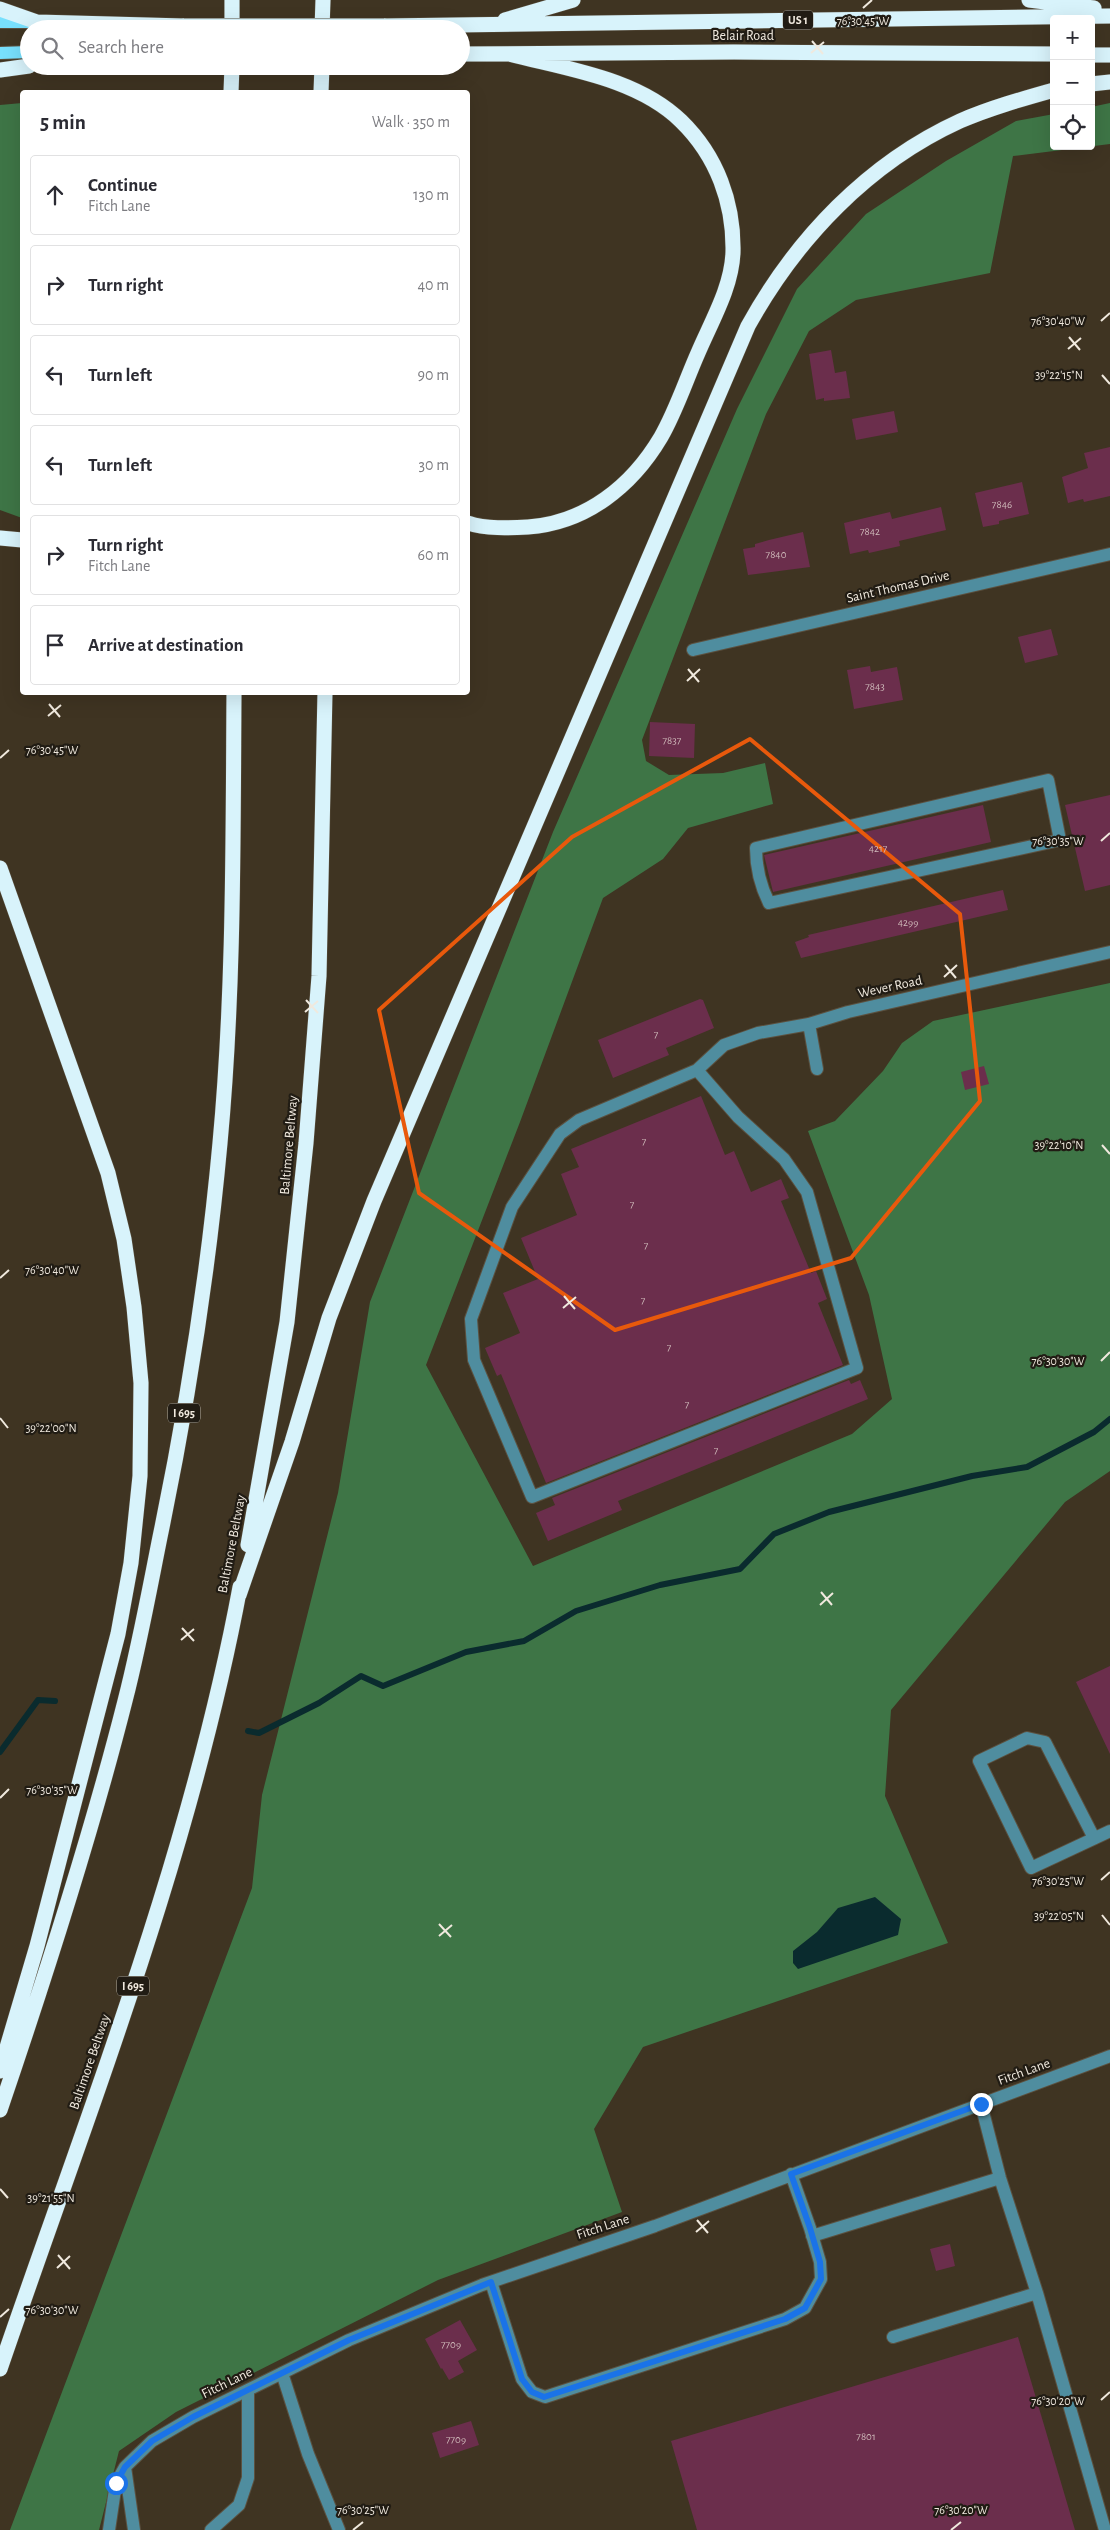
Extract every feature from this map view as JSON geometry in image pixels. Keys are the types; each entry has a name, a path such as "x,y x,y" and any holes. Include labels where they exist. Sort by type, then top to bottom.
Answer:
{"highway":[{"path":"232,0 232,20"},
{"path":"322,20 323,0"},
{"path":"486,25 573,0"},
{"path":"1029,0 1110,10"},
{"path":"0,10 31,20"},
{"name":"Belair Road","path":"470,25 1110,16"},
{"name":"Belair Road","path":"470,54 744,52 1050,54"},
{"path":"470,522 509,528 547,526 577,516 607,499 635,475 662,436 724,291 733,254 730,218 725,191 709,156 680,120 654,101 629,88 509,54"},
{"path":"1095,55 1110,55"},
{"path":"0,70 20,67"},
{"path":"231,90 232,75"},
{"path":"321,90 322,75"},
{"path":"1095,84 1110,82"},
{"path":"239,1595 292,1442 310,1376 329,1318 374,1201 748,326 768,289 792,257 845,199 882,166 918,143 960,122 1004,104 1050,91"},
{"path":"0,538 20,540"},
{"name":"I 695","path":"0,2110 54,1950 102,1790 126,1697 181,1435 201,1309 220,1142 230,976 234,695"},
{"name":"Baltimore Beltway","path":"0,2369 122,2020 176,1847 210,1720 239,1595 287,1322 306,1144 319,976 324,695"},
{"path":"0,868 108,1173 124,1239 134,1307 141,1384 139,1486 131,1564 118,1634 37,1946 0,2071"}],"main road":[{"name":"Belair Road","path":"0,22 20,22"},
{"path":"0,53 20,52"}],"street":[{"name":"Saint Thomas Drive","path":"693,650 1110,554"},
{"path":"1048,780 1060,840 769,904 763,890 756,868 756,848 1048,780"},
{"name":"Wever Road","path":"697,1070 738,1117 784,1159 807,1192 857,1368 532,1497 474,1360 471,1319 512,1207 560,1134 573,1124 697,1070 724,1045 758,1033 809,1024 848,1012 1110,952"},
{"path":"809,1024 817,1069"},
{"path":"1094,1838 1045,1742 1027,1738 979,1762 1032,1868 1110,1831"},
{"name":"Fitch Lane","path":"125,2467 152,2441 193,2417 349,2340 491,2282 655,2226 1110,2056"},
{"path":"981,2104 1000,2178 1037,2292 1105,2530"},
{"path":"491,2282 522,2379 532,2392 544,2397 785,2319 805,2308 821,2279 820,2262 791,2174"},
{"path":"812,2236 1000,2178"},
{"path":"893,2337 1037,2292"},
{"path":"282,2373 308,2454 339,2530"},
{"path":"210,2530 239,2505 248,2478 248,2390"},
{"path":"109,2530 116,2483 125,2467"},
{"path":"125,2467 134,2530"}],"highlighted area":[{"path":"750,739 960,914 980,1101 851,1258 615,1330 419,1193 379,1010 572,837"}],"green space":[{"path":"20,103 20,517 0,510 0,105"},
{"path":"1110,103 1110,144 1095,146 1095,106"},
{"path":"1050,115 1050,150 1062,150 1013,156 990,273 856,300 809,331 766,414 642,740 646,761 669,775 723,773 765,763 773,804 688,828 663,859 603,898 520,1122 426,1365 533,1566 852,1434 892,1399 869,1295 808,1131 835,1121 883,1071 902,1043 933,1021 1110,983 1110,1471 1065,1502 891,1710 885,1796 948,1943 643,2047 594,2129 622,2212 438,2280 176,2412 119,2451 99,2530 10,2530 252,1888 262,1795 338,1493 370,1302 553,832 737,409 797,289 866,214 946,161 1016,121"}],"water":[{"path":"875,1897 901,1919 898,1935 798,1969 793,1963 793,1951 817,1932 838,1908"}],"building":[{"path":"831,350 835,373 846,371 850,398 824,401 824,398 816,400 809,354"},
{"path":"894,411 898,432 856,440 852,419"},
{"path":"1110,447 1110,496 1084,502 1083,499 1068,503 1062,477 1088,468 1084,453"},
{"path":"1022,482 1029,514 983,527 975,493"},
{"path":"941,507 946,530 899,541 900,546 869,553 868,550 850,554 844,523 890,512 892,519"},
{"path":"803,532 810,567 748,575 743,549 755,547 755,544 769,540"},
{"path":"1051,629 1058,655 1025,663 1018,637"},
{"path":"870,666 871,672 897,667 903,700 854,709 847,670"},
{"path":"650,722 695,724 694,758 649,756"},
{"path":"1110,795 1110,885 1085,891 1065,805"},
{"path":"983,805 991,842 773,892 764,855"},
{"path":"1003,890 1008,910 801,958 795,942 809,937 808,935"},
{"path":"700,999 703,1000 714,1028 666,1048 669,1055 613,1078 598,1040"},
{"path":"984,1066 989,1084 965,1090 961,1072"},
{"path":"701,1096 725,1155 734,1151 751,1192 781,1179 789,1198 781,1201 811,1273 816,1271 827,1299 818,1303 843,1365 546,1483 501,1374 497,1376 485,1348 520,1333 503,1293 538,1279 521,1238 577,1215 561,1174 579,1167 571,1149"},
{"path":"849,1380 851,1384 860,1380 868,1399 618,1501 622,1510 548,1541 536,1513 555,1505 552,1498"},
{"path":"1110,1666 1110,1754 1076,1682"},
{"path":"950,2244 955,2266 936,2271 930,2249"},
{"path":"460,2320 477,2350 458,2361 464,2372 449,2380 425,2339"},
{"path":"1018,2337 1075,2530 697,2530 671,2441"},
{"path":"471,2421 479,2445 440,2458 432,2433"}],"waterway":[{"path":"248,1731 259,1733 319,1703 361,1676 383,1686 466,1652 524,1641 576,1611 660,1585 740,1569 774,1534 829,1512 972,1476 1027,1467 1094,1432 1110,1419"},
{"path":"0,1752 38,1700 55,1701"}],"route":[{"path":"116,2483 125,2467 136,2454 152,2441 193,2417 349,2340 491,2282 522,2379 532,2392 544,2397 785,2319 805,2308 816,2292 821,2279 820,2262 791,2174 981,2104"}]}
